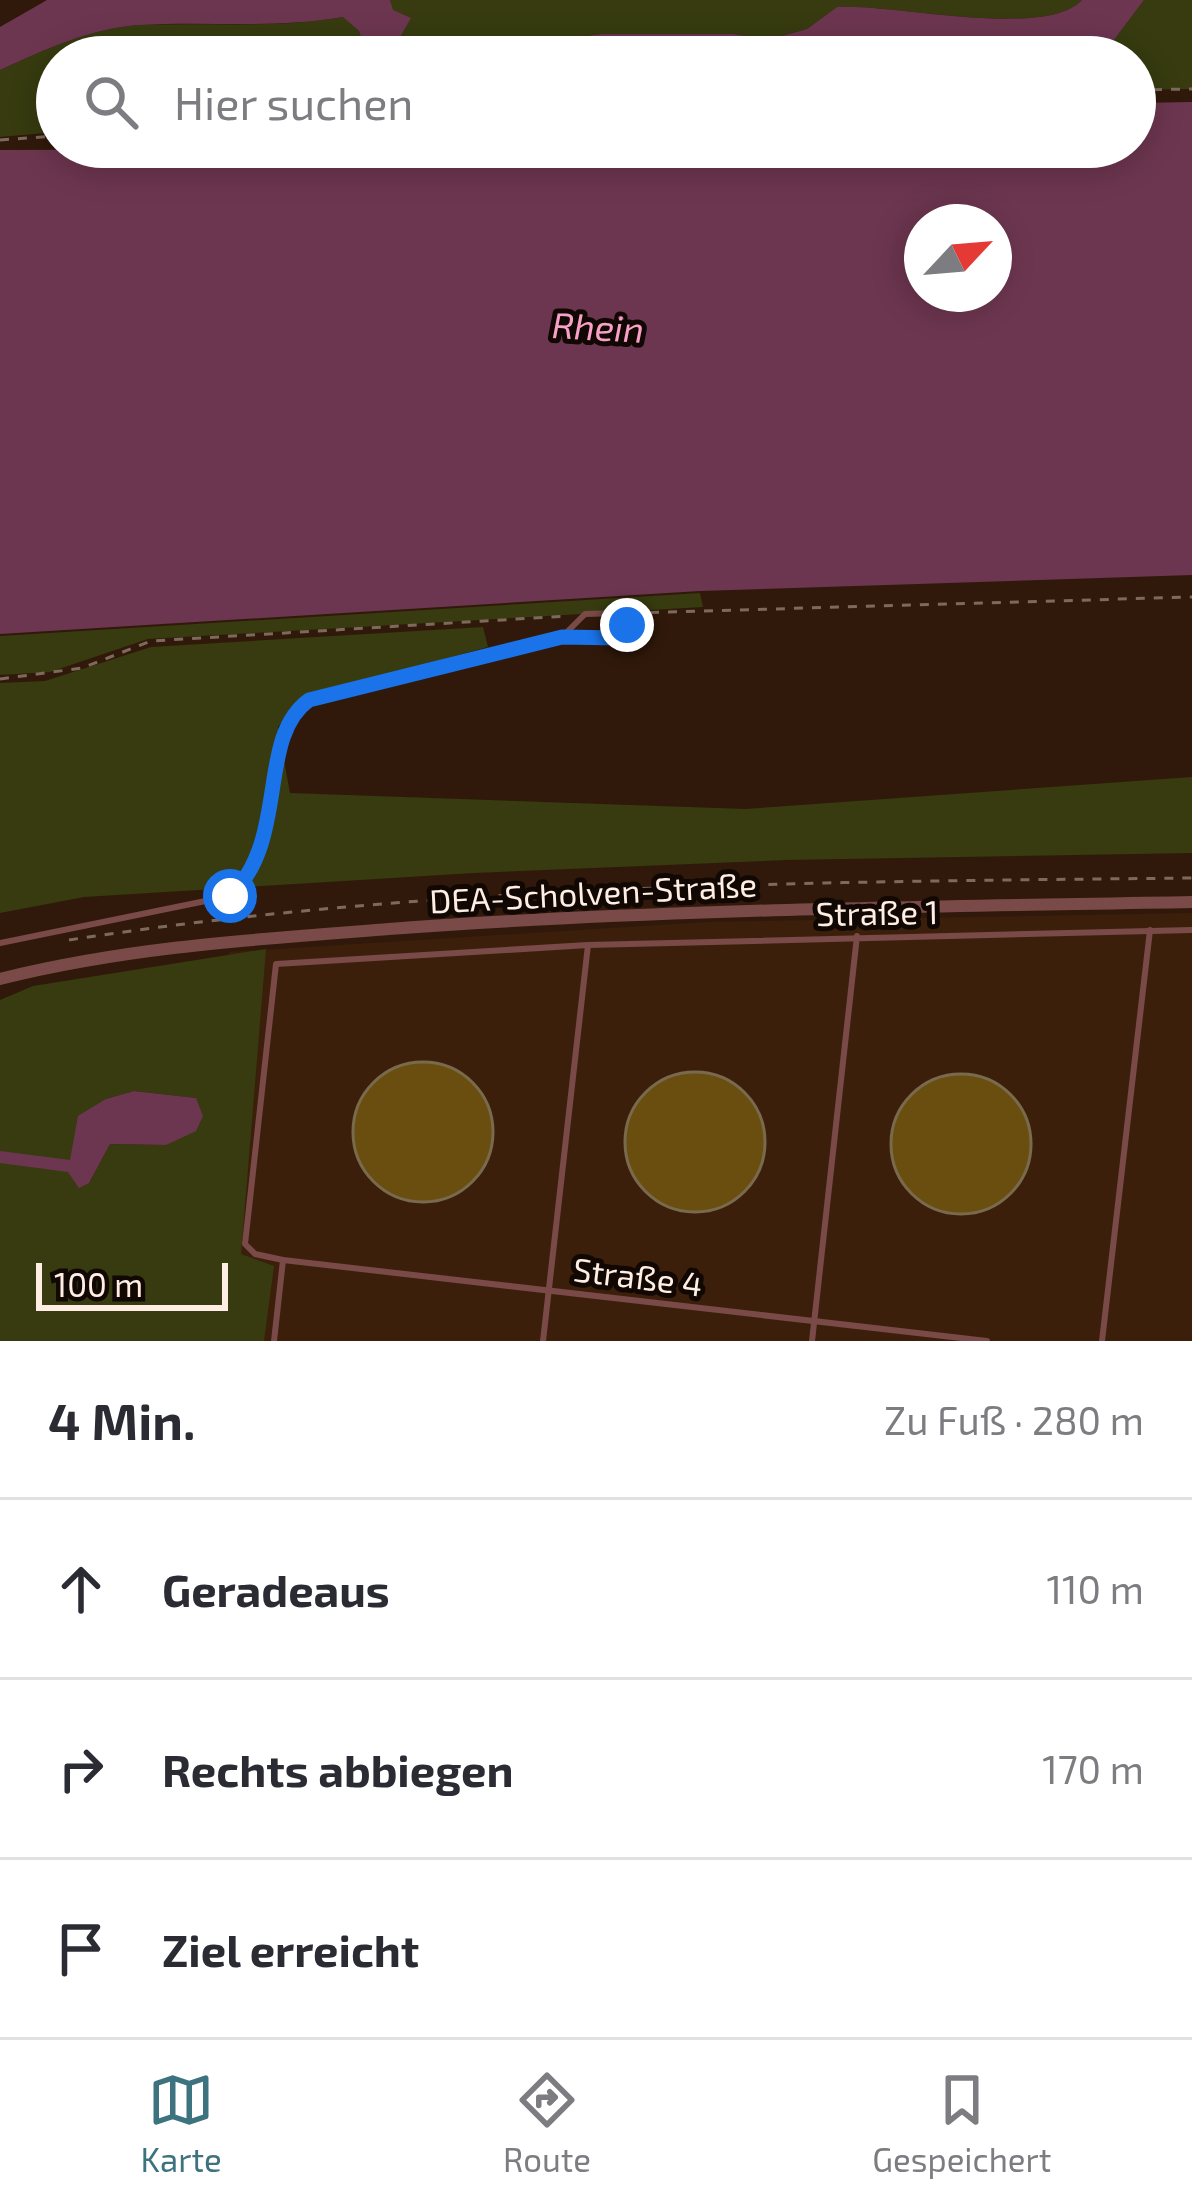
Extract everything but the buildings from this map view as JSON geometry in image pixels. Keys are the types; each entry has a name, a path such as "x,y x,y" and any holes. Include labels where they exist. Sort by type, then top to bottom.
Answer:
{"street":[{"name":"DEA-Scholven-Straße","path":"0,979 96,958 484,922 1192,902"}],"lane":[{"path":"0,943 230,896 255,866 274,802 282,730 292,712 309,700 562,637 620,638 627,625 624,613 585,614 562,637"},
{"path":"1102,1341 1150,930"},
{"name":"Straße 1","path":"283,1260 255,1254 244,1244 276,964 589,945 1192,930"},
{"path":"812,1341 857,936"},
{"path":"543,1341 589,945"},
{"path":"274,1341 283,1260"},
{"name":"Straße 4","path":"283,1260 988,1341"}],"path":[{"path":"1156,89 1192,88"},
{"path":"0,140 36,137"},
{"path":"624,613 1192,597"},
{"path":"0,680 82,668 151,640 585,614"},
{"path":"55,942 244,914 635,890 1192,878"}],"shaded area":[{"path":"1192,913 1192,1341 179,1341 200,1133 229,952 707,922"}],"green space":[{"path":"390,0 1082,0 1063,12 1003,19 837,7 807,29 782,36 400,36 410,19 392,10"},
{"path":"1144,0 1192,0 1192,89 1156,90 1156,36 1117,36"},
{"path":"344,17 361,36 84,36 140,25"},
{"path":"36,55 36,134 0,137 0,70"},
{"path":"700,593 703,607 148,639 50,672 0,675 0,636"},
{"path":"483,627 488,647 306,696 278,727 290,793 745,809 1192,777 1192,853 786,860 474,873 84,897 0,913 0,683 45,681 151,647"},
{"path":"266,949 241,1254 274,1266 264,1341 0,1341 0,1000 33,986","holes":["134,1091 196,1098 166,1145 110,1144 89,1183 106,1099"]}],"water":[{"path":"47,0 390,0 393,10 411,18 401,36 361,36 343,17 292,23 166,24 84,36 36,36 36,55 0,70 0,27"},
{"path":"1082,0 1144,0 1117,36 782,36 807,29 837,7 1003,19 1063,12"},
{"path":"601,34 745,36 586,36"},
{"name":"Rhein","path":"1192,102 1192,575 700,591 0,634 0,150 36,150 36,168 1156,168 1156,103"},
{"path":"134,1091 196,1098 203,1116 196,1131 166,1145 110,1144 89,1183 79,1188 68,1172 0,1163 0,1151 70,1160 78,1116 106,1099"}],"route":[{"path":"230,896 255,866 274,802 282,730 292,712 309,700 501,649 562,637 620,638 627,625"}]}
